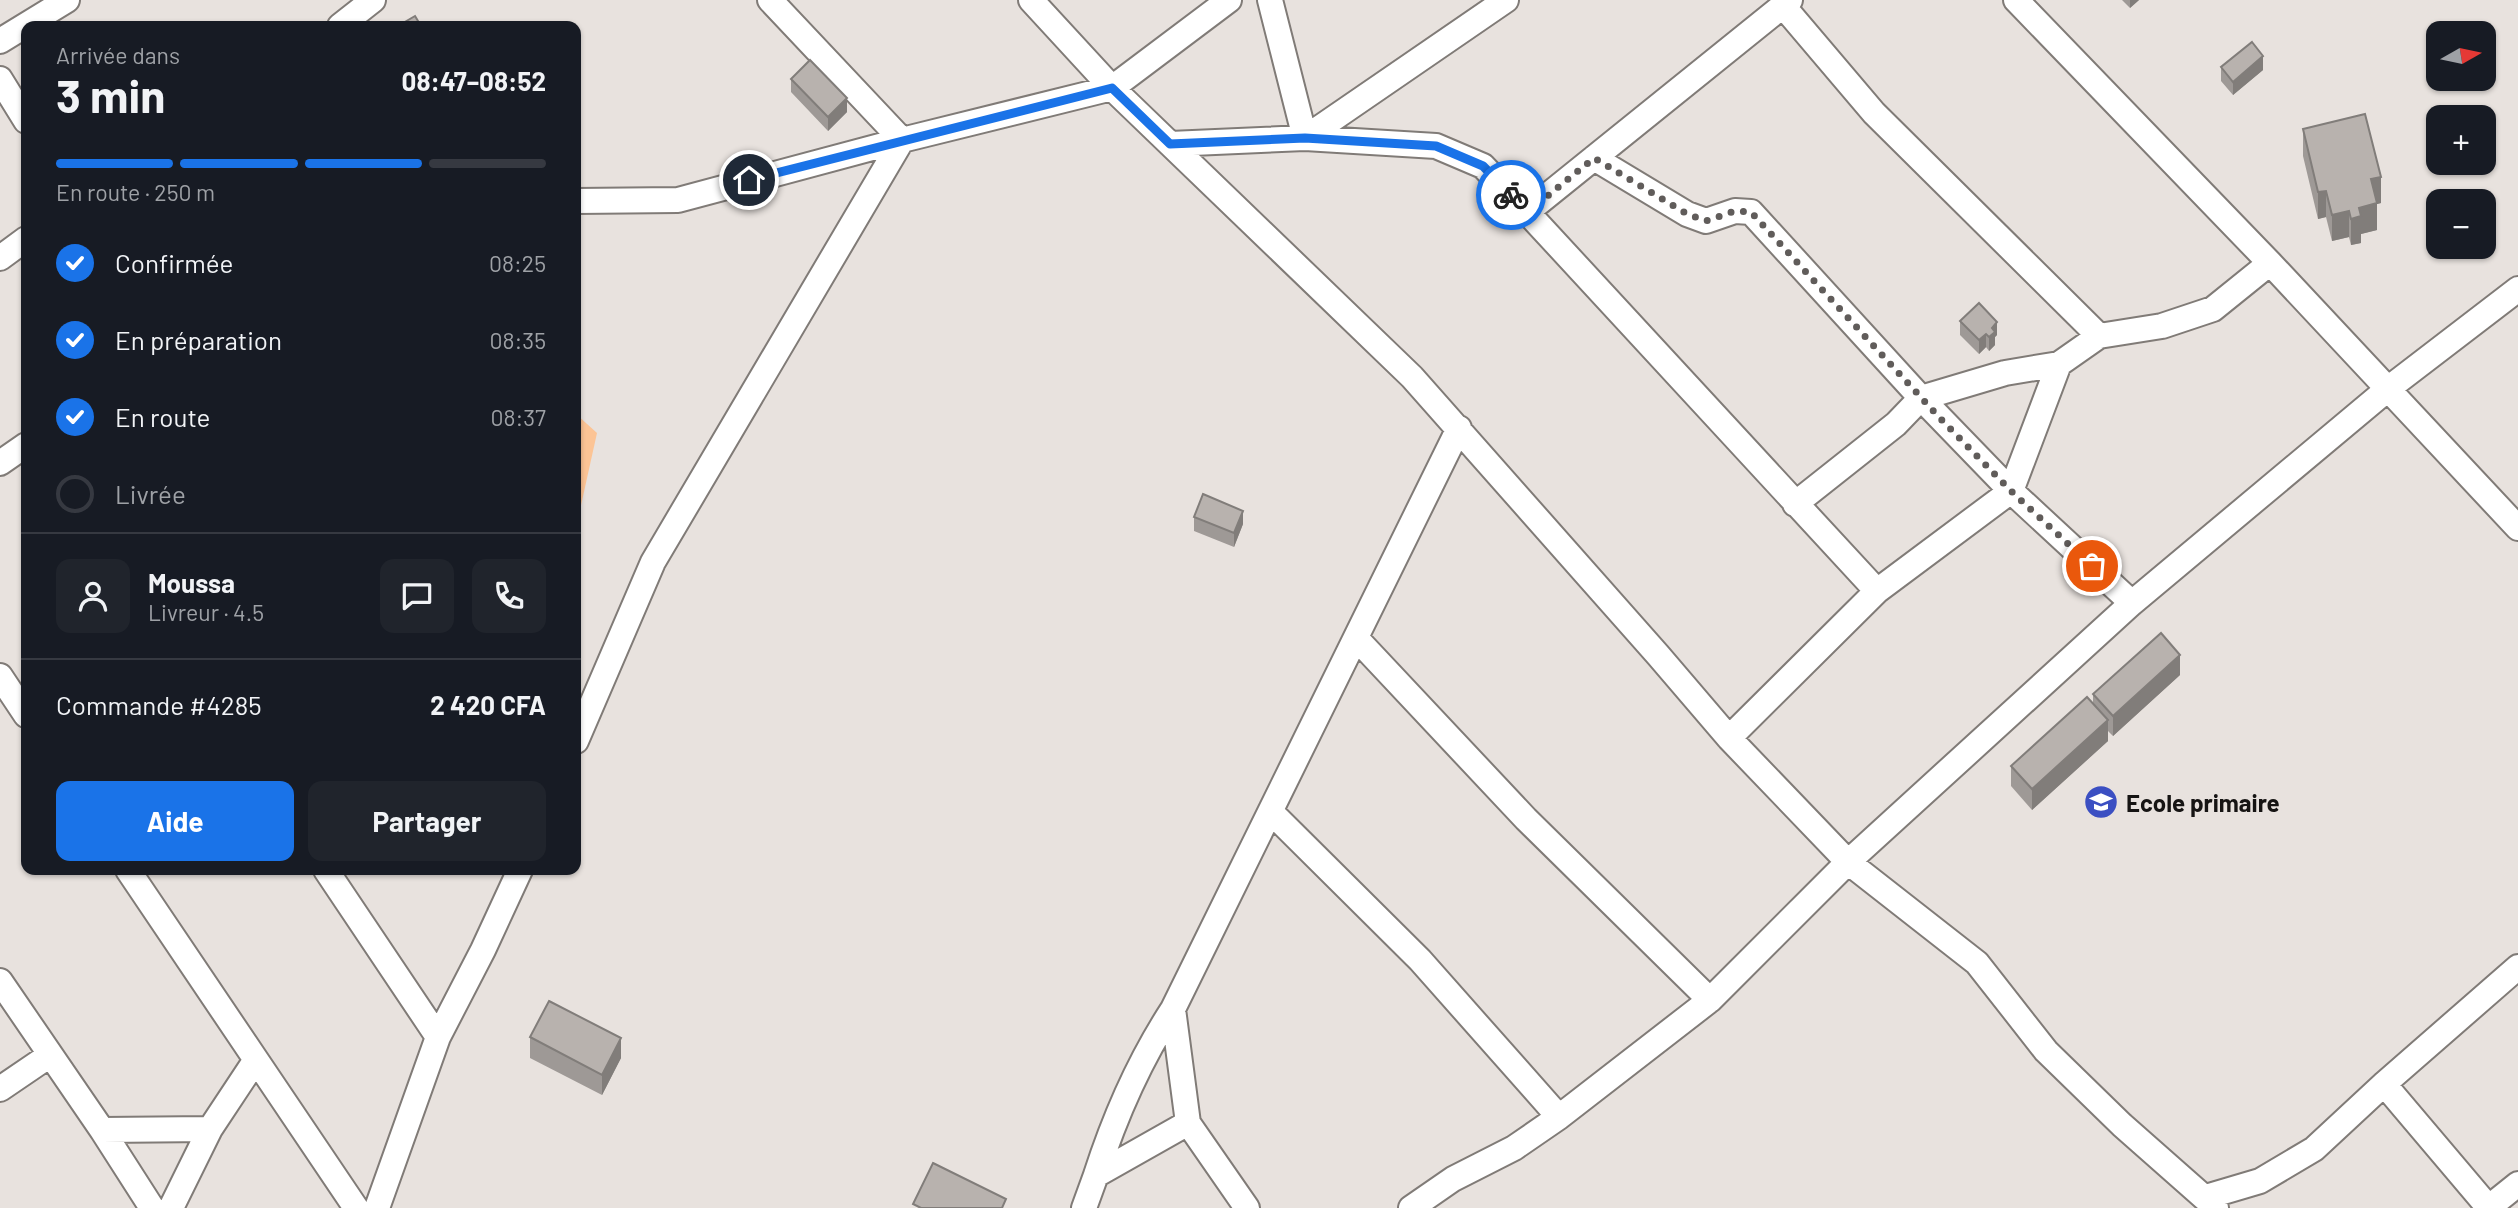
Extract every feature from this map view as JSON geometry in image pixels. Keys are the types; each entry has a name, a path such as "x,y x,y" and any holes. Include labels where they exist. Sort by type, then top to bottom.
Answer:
{"street":[{"path":"33,21 67,0"},
{"path":"349,21 373,0"},
{"path":"770,0 902,140"},
{"path":"1031,0 1112,88 1412,377 1729,738 1848,862 1978,963 2046,1051 2122,1125 2211,1203 2260,1181 2314,1149 2518,967"},
{"path":"581,201 678,200 902,140 1112,88 1229,0"},
{"path":"1269,0 1305,138"},
{"path":"1305,138 1506,0"},
{"path":"1528,212 1787,3 1874,113 2099,336"},
{"path":"2027,4 2516,523"},
{"path":"0,41 21,28"},
{"path":"0,79 21,113"},
{"path":"1170,144 1305,138 1436,146 1483,166 1877,591"},
{"path":"581,729 653,562 902,140"},
{"path":"1594,158 1687,214 1706,221 1735,211 1751,212 1921,398 2011,491 2132,603"},
{"path":"0,258 21,243"},
{"path":"1795,504 1896,424 1921,398 2005,373 2059,365 2099,336 2162,326 2213,309 2270,263"},
{"path":"1411,1208 1453,1179 1514,1148 1559,1117 1710,1000 1848,862 2132,603 2389,388 2518,289"},
{"path":"1729,738 1877,591 2011,491 2059,365"},
{"path":"1084,1208 1110,1131 1148,1048 1173,1009 1459,428"},
{"path":"0,463 21,448"},
{"path":"1356,638 1526,819 1710,1000"},
{"path":"0,676 21,708"},
{"path":"1270,812 1420,960 1559,1117"},
{"path":"131,875 356,1208"},
{"path":"329,875 438,1037"},
{"path":"377,1208 438,1037 518,875"},
{"path":"0,981 152,1208"},
{"path":"1173,1009 1188,1123 1247,1208"},
{"path":"0,1089 50,1055"},
{"path":"171,1208 210,1129 255,1061"},
{"path":"2384,1084 2488,1208 2518,1184"},
{"path":"1096,1175 1188,1123"},
{"path":"102,1130 210,1129"}],"shaded area":[{"path":"581,419 597,433 581,505"}],"building":[{"path":"2252,42 2263,56 2233,82 2221,67"},
{"path":"810,60 847,98 828,117 791,79"},
{"path":"2365,114 2381,177 2371,179 2377,203 2359,208 2361,216 2351,219 2349,211 2332,215 2326,191 2318,192 2303,129"},
{"path":"1979,303 1997,322 1992,328 1995,332 1989,337 1986,334 1979,340 1960,321"},
{"path":"1203,494 1243,511 1234,533 1194,517"},
{"path":"2161,633 2180,655 2113,716 2093,694"},
{"path":"2087,697 2108,720 2032,789 2011,766"},
{"path":"549,1001 621,1038 602,1075 530,1037"},
{"path":"933,1163 1006,1199 1002,1208 921,1208 913,1204"}],"way so far":[{"path":"1511,195 1528,212 1594,158 1687,214 1706,221 1735,211 1751,212 1939,417 2011,491 2092,566"}],"place":[{"name":"Ecole primaire","path":"2101,802"}],"route":[{"path":"749,180 1112,88 1170,144 1305,138 1436,146 1483,166 1511,195"}]}
